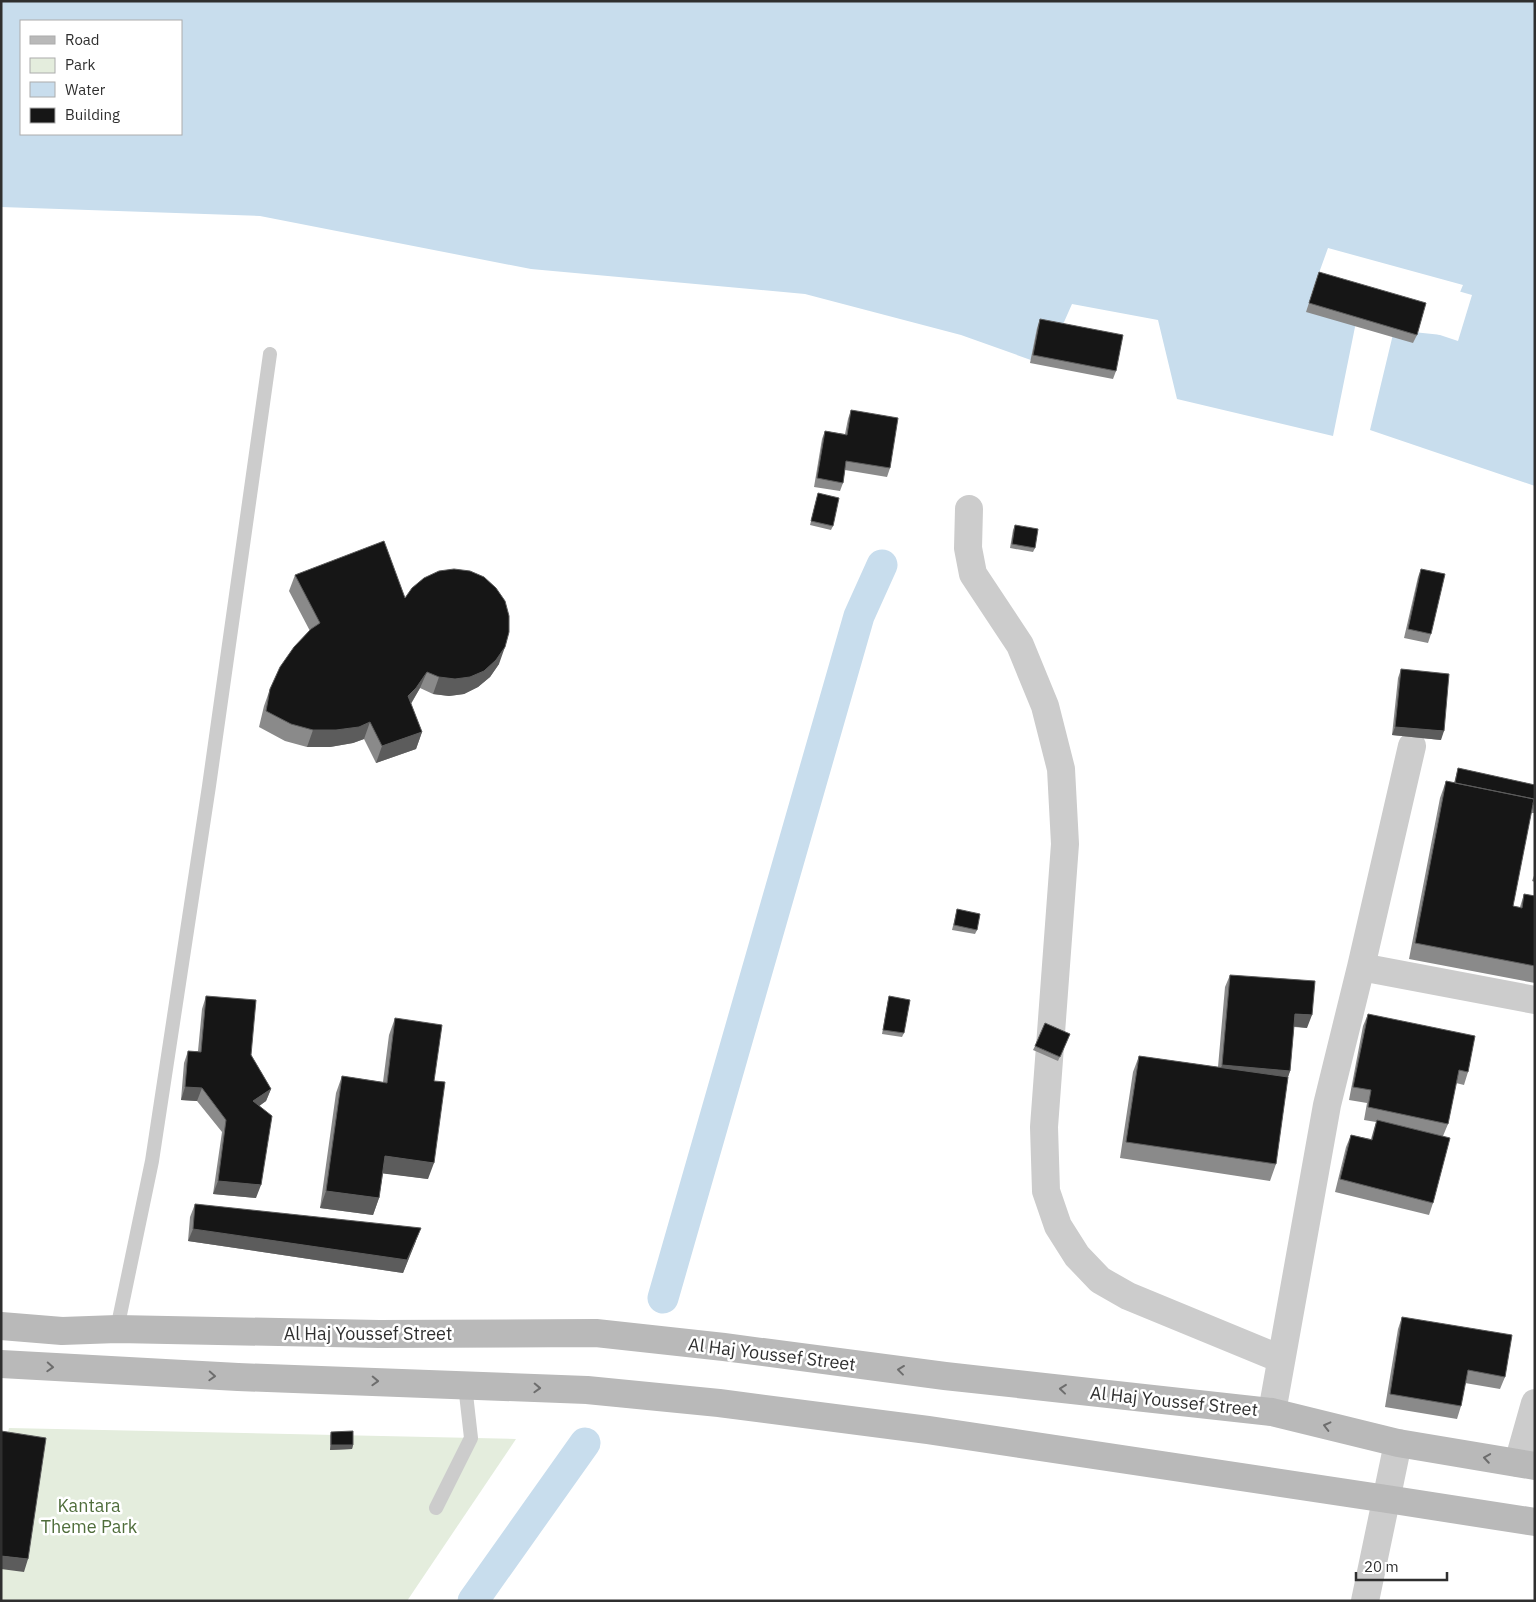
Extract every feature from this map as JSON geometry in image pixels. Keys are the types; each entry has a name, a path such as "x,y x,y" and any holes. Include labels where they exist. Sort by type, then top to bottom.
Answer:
{"main road":[{"name":"Al Haj Youssef Street","path":"1,1326 62,1331 118,1329 379,1334 596,1333 724,1347 945,1376 1272,1412 1398,1443 1526,1464"},
{"path":"1,1364 238,1377 587,1390 729,1404 938,1432 1535,1522"}],"street":[{"path":"969,509 968,548 973,574 1020,645 1045,706 1061,769 1064,844 1044,1127 1046,1191 1058,1226 1076,1256 1100,1280 1128,1296 1281,1359"},
{"path":"1272,1412 1327,1105 1412,746"},
{"path":"1361,967 1535,1000"},
{"path":"1526,1464 1535,1403"},
{"path":"1365,1601 1398,1443"}],"lane":[{"path":"118,1329 152,1162 209,786 270,354"},
{"path":"436,1508 471,1438 465,1384"}],"green space":[{"name":"Kantara Theme Park","path":"9,1428 516,1439 407,1601 1,1601 1,1459"}],"water":[{"path":"1,1 1535,1 1535,486 1370,430 1394,330 1442,335 1463,285 1328,248 1311,295 1356,322 1333,436 1177,399 1158,320 1072,304 1045,365 961,335 805,294 531,269 260,216 1,207"}],"pier":[{"path":"1458,291 1472,295 1458,341 1428,331 1440,333"}],"building":[{"path":"1319,272 1426,303 1417,335 1309,303"},
{"path":"1040,319 1123,335 1116,371 1033,355"},
{"path":"851,410 898,418 890,468 846,461 843,483 817,478 825,431 847,435"},
{"path":"818,493 839,498 833,526 811,521"},
{"path":"1015,525 1038,529 1035,548 1012,544"},
{"path":"384,541 405,598 412,588 424,578 439,571 454,569 470,571 484,577 496,588 505,601 509,616 509,632 505,647 496,660 484,671 470,677 455,679 439,677 427,672 408,696 422,732 382,746 370,722 359,727 313,730 291,724 266,711 270,689 280,667 294,647 311,629 320,623 295,575"},
{"path":"1421,569 1445,574 1431,634 1408,629"},
{"path":"1401,669 1449,674 1444,731 1395,727"},
{"path":"1458,768 1535,785 1535,804 1533,804 1534,799 1455,783"},
{"path":"1446,781 1534,799 1513,906 1522,908 1524,894 1535,896 1535,966 1415,943"},
{"path":"957,909 980,914 977,930 954,925"},
{"path":"1230,975 1315,981 1312,1015 1295,1014 1290,1071 1222,1065"},
{"path":"206,996 256,1000 251,1055 271,1089 253,1101 272,1116 261,1185 218,1181 226,1120 202,1088 185,1087 188,1051 201,1052"},
{"path":"889,996 910,1000 904,1033 883,1030"},
{"path":"1368,1014 1475,1036 1468,1072 1459,1070 1448,1124 1368,1107 1371,1090 1353,1087"},
{"path":"395,1018 442,1025 434,1081 445,1082 434,1163 385,1156 379,1198 326,1191 342,1076 387,1083"},
{"path":"1045,1023 1070,1034 1060,1057 1035,1046"},
{"path":"1139,1056 1288,1077 1276,1164 1126,1142"},
{"path":"1377,1120 1450,1138 1433,1203 1340,1179 1351,1135 1372,1140"},
{"path":"195,1204 421,1228 407,1260 193,1229"},
{"path":"1402,1317 1512,1335 1505,1377 1468,1370 1461,1406 1390,1394"},
{"path":"1,1431 46,1438 28,1559 1,1556"},
{"path":"353,1431 353,1445 331,1445 331,1432"}],"waterway":[{"path":"663,1298 859,616 882,565"},
{"path":"473,1601 585,1443"}]}
